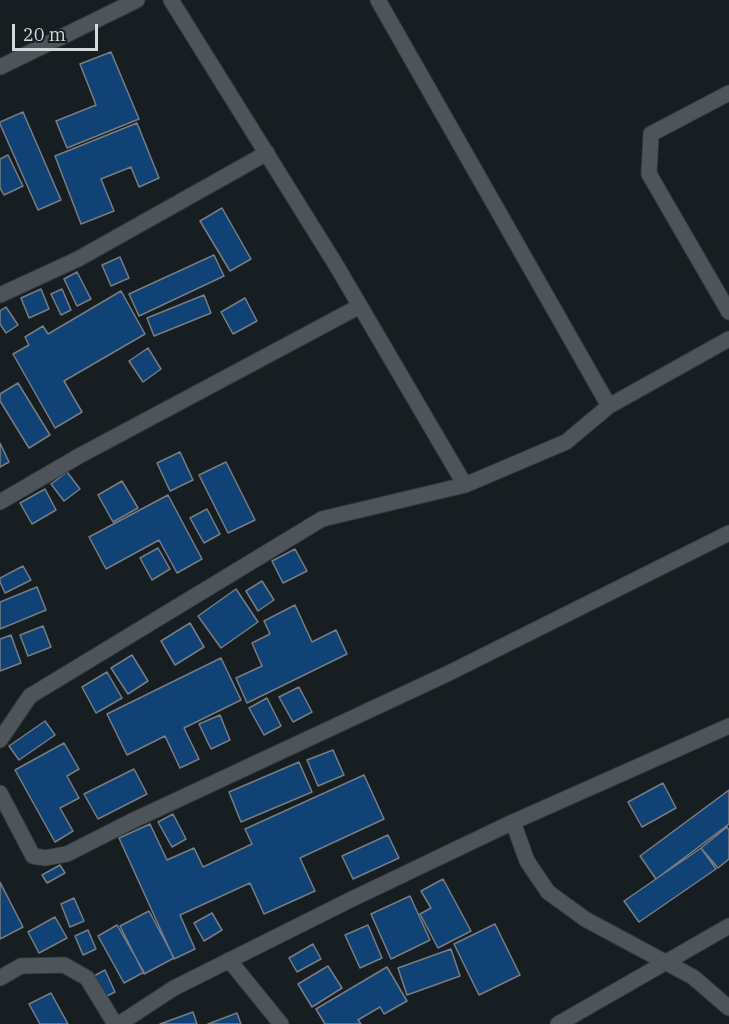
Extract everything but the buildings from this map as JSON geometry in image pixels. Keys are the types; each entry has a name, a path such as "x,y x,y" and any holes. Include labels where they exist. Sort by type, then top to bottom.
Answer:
{"street":[{"path":"0,67 137,0"},
{"path":"171,0 360,306 465,485"},
{"path":"378,0 609,406"},
{"path":"729,93 651,134 649,174 729,312"},
{"path":"0,295 78,259 267,153"},
{"path":"0,502 78,456 360,306"},
{"path":"0,740 30,696 322,519 465,485 566,442 609,406 729,339"},
{"path":"0,793 33,856 45,858 67,854 132,820 449,673 729,533"},
{"path":"0,978 21,966 64,965 87,978 117,1024 174,988 229,960 513,822 729,726"},
{"path":"513,822 527,861 548,892 585,919 693,977 729,1008"},
{"path":"558,1024 729,926"},
{"path":"229,960 280,1024"}]}
